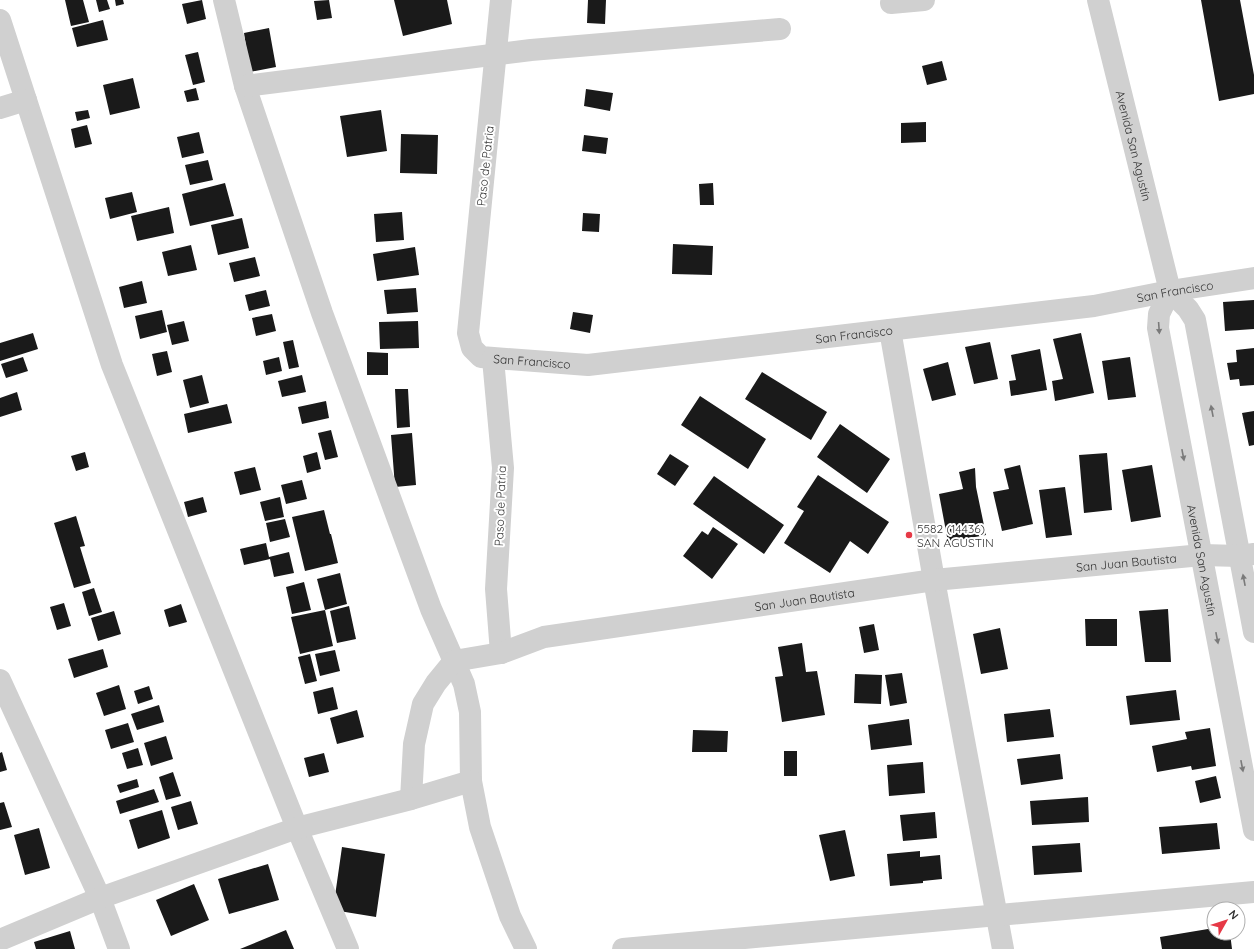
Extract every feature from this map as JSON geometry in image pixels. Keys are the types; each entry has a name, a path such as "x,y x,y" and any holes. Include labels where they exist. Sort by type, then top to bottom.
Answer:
{"street":[{"path":"224,0 245,86 322,313 431,610 464,684 470,712 471,781 480,827 510,916 526,949"},
{"name":"Paso de Patria","path":"468,333 502,0"},
{"path":"891,3 924,0"},
{"name":"Avenida San Agustín","path":"1098,0 1170,291 1159,314 1158,328 1254,830"},
{"path":"0,20 112,365 297,828 348,949"},
{"path":"245,86 531,50 780,29"},
{"path":"0,108 26,100"},
{"name":"San Francisco","path":"468,333 472,348 481,357 588,366 1094,306 1170,291 1254,278"},
{"path":"1170,291 1188,309 1195,320 1247,555 1254,632"},
{"path":"890,330 934,580 1003,949"},
{"name":"Paso de Patria","path":"493,359 503,468 496,589 501,653"},
{"name":"San Juan Bautista","path":"454,661 501,653 544,637 934,580 1202,555 1247,555"},
{"path":"411,799 414,744 423,704 436,683 454,661"},
{"path":"0,680 100,898 119,949"},
{"path":"0,940 100,898 297,828 411,799 471,781"},
{"path":"623,949 1254,892"}],"building":[{"path":"65,0 83,0 89,22 71,26"},
{"path":"96,0 107,0 110,9 99,12"},
{"path":"115,0 123,0 124,4 116,6"},
{"path":"202,0 206,19 187,24 182,4"},
{"path":"329,0 332,18 317,20 314,1"},
{"path":"394,0 447,0 452,24 403,36"},
{"path":"588,0 606,0 605,24 587,23"},
{"path":"1201,0 1240,0 1254,75 1254,94 1219,101"},
{"path":"103,20 108,40 77,47 72,28"},
{"path":"269,28 276,67 250,72 244,33"},
{"path":"198,52 205,82 193,85 185,55"},
{"path":"942,61 947,80 927,85 922,66"},
{"path":"133,78 140,108 110,115 103,85"},
{"path":"196,88 199,100 187,102 184,91"},
{"path":"586,89 613,93 610,111 584,106"},
{"path":"88,110 90,118 77,121 75,112"},
{"path":"381,110 387,151 347,157 340,116"},
{"path":"926,122 926,142 901,143 901,123"},
{"path":"87,125 92,144 75,148 71,129"},
{"path":"199,132 204,153 182,158 177,137"},
{"path":"401,134 438,135 437,174 400,173"},
{"path":"584,135 608,138 606,154 582,151"},
{"path":"208,160 213,180 190,185 185,165"},
{"path":"225,183 234,216 190,226 182,194"},
{"path":"713,183 714,205 700,205 699,184"},
{"path":"132,192 137,212 110,219 105,198"},
{"path":"169,207 174,233 137,241 131,216"},
{"path":"402,212 404,240 376,242 374,214"},
{"path":"583,213 600,214 599,232 582,231"},
{"path":"242,218 249,248 218,255 211,225"},
{"path":"673,244 713,246 712,275 672,274"},
{"path":"191,245 197,270 168,276 162,252"},
{"path":"415,247 419,275 377,281 373,254"},
{"path":"255,257 260,276 234,282 229,263"},
{"path":"142,281 147,303 124,308 119,287"},
{"path":"416,288 418,312 387,314 384,290"},
{"path":"266,290 270,306 249,311 245,295"},
{"path":"1254,300 1254,329 1225,331 1223,302"},
{"path":"162,310 167,332 140,339 135,316"},
{"path":"573,312 593,315 590,333 570,329"},
{"path":"272,314 276,331 256,336 252,318"},
{"path":"184,321 189,341 172,345 167,325"},
{"path":"418,321 419,348 380,349 379,322"},
{"path":"33,333 38,349 0,361 0,343"},
{"path":"1081,333 1094,393 1055,401 1052,381 1063,379 1053,339"},
{"path":"293,340 299,367 289,369 283,342"},
{"path":"990,342 998,379 974,384 965,347"},
{"path":"1254,348 1254,385 1240,386 1239,379 1230,380 1227,363 1237,362 1236,350"},
{"path":"1040,349 1047,390 1011,396 1009,381 1016,380 1011,355"},
{"path":"167,351 172,372 157,376 152,354"},
{"path":"367,352 388,353 388,375 367,375"},
{"path":"23,357 28,371 6,378 1,364"},
{"path":"279,357 282,371 266,375 263,361"},
{"path":"1130,357 1136,397 1108,400 1102,361"},
{"path":"948,362 956,395 932,401 923,369"},
{"path":"762,372 827,412 811,440 745,399"},
{"path":"202,375 209,403 190,408 183,380"},
{"path":"302,375 306,392 282,397 278,381"},
{"path":"395,389 408,389 410,427 397,428"},
{"path":"17,392 22,410 0,417 0,398"},
{"path":"700,396 766,439 748,469 681,425"},
{"path":"326,401 329,418 302,424 298,407"},
{"path":"227,404 232,423 188,433 184,414"},
{"path":"1254,411 1254,445 1249,446 1242,413"},
{"path":"840,424 890,459 867,493 817,457"},
{"path":"331,430 338,457 325,460 318,433"},
{"path":"412,433 416,485 395,487 391,435"},
{"path":"85,452 89,467 76,471 71,456"},
{"path":"317,452 321,469 307,473 303,456"},
{"path":"1107,453 1112,510 1084,513 1079,455"},
{"path":"670,454 689,466 675,486 657,474"},
{"path":"1020,465 1033,524 1002,531 993,492 1009,489 1004,469"},
{"path":"1152,465 1161,517 1131,522 1122,470"},
{"path":"255,467 261,490 240,495 234,472"},
{"path":"975,468 976,487 986,535 948,542 939,494 963,489 959,472"},
{"path":"818,475 889,522 868,554 850,541 830,573 784,543 804,511 797,507"},
{"path":"714,476 784,525 764,554 693,504"},
{"path":"302,480 307,499 286,504 281,485"},
{"path":"1065,487 1072,535 1046,538 1039,490"},
{"path":"203,497 207,512 188,517 184,502"},
{"path":"280,497 284,517 265,521 260,502"},
{"path":"324,510 338,563 305,571 292,517"},
{"path":"76,516 85,546 80,547 91,583 74,588 54,523"},
{"path":"285,519 290,537 270,542 266,523"},
{"path":"713,527 738,544 712,579 683,556 702,531 708,535"},
{"path":"266,543 269,557 289,552 294,573 274,577 270,559 244,565 240,549"},
{"path":"340,573 347,604 325,610 317,579"},
{"path":"304,582 311,610 292,614 286,587"},
{"path":"94,588 102,612 89,616 82,592"},
{"path":"64,603 71,626 57,630 50,607"},
{"path":"181,604 187,622 169,627 164,610"},
{"path":"349,606 356,639 337,643 330,611"},
{"path":"1168,609 1171,662 1145,662 1139,611"},
{"path":"325,610 333,646 300,654 291,617"},
{"path":"114,611 121,634 98,641 91,618"},
{"path":"1085,619 1117,619 1117,646 1086,646"},
{"path":"874,624 879,650 864,653 859,627"},
{"path":"1000,628 1008,669 981,674 973,634"},
{"path":"802,643 806,672 817,671 825,715 782,722 775,677 783,676 778,647"},
{"path":"103,649 108,667 74,678 68,659"},
{"path":"335,650 340,671 320,676 315,654"},
{"path":"310,654 317,681 305,684 298,657"},
{"path":"902,673 907,703 890,706 885,675"},
{"path":"855,674 882,675 881,704 854,703"},
{"path":"119,685 126,709 104,716 96,693"},
{"path":"149,686 153,699 138,704 134,691"},
{"path":"333,687 338,709 318,714 313,692"},
{"path":"1176,690 1180,720 1130,725 1126,696"},
{"path":"159,705 164,722 137,730 131,714"},
{"path":"1050,709 1054,737 1007,742 1004,714"},
{"path":"357,710 364,737 337,744 330,718"},
{"path":"909,719 912,745 871,750 868,725"},
{"path":"128,723 134,742 111,749 105,730"},
{"path":"1210,728 1216,766 1192,770 1191,766 1157,772 1152,746 1187,739 1185,732"},
{"path":"693,730 728,731 727,752 692,752"},
{"path":"166,736 173,759 151,766 144,743"},
{"path":"138,748 143,765 127,769 122,753"},
{"path":"784,751 797,751 797,776 784,776"},
{"path":"2,752 7,770 0,772 0,753"},
{"path":"324,753 329,772 309,777 304,758"},
{"path":"1060,754 1063,779 1021,785 1017,759"},
{"path":"923,762 925,793 889,796 887,765"},
{"path":"173,772 181,796 166,800 159,777"},
{"path":"1216,776 1221,798 1200,803 1195,781"},
{"path":"137,779 139,787 120,793 117,785"},
{"path":"154,789 159,802 120,814 116,801"},
{"path":"1088,797 1089,822 1032,825 1030,801"},
{"path":"191,801 198,824 178,830 171,807"},
{"path":"4,802 12,827 0,830 0,803"},
{"path":"162,810 170,838 138,849 129,820"},
{"path":"935,812 937,838 903,841 900,815"},
{"path":"1217,823 1220,849 1162,854 1159,827"},
{"path":"39,828 50,868 25,875 14,835"},
{"path":"845,830 855,876 830,881 819,835"},
{"path":"1080,843 1082,872 1034,875 1032,846"},
{"path":"342,847 385,854 376,917 333,910"},
{"path":"920,851 920,857 940,855 942,879 923,881 923,883 890,886 887,854"},
{"path":"268,864 279,900 229,914 218,879"},
{"path":"194,884 209,920 171,936 156,900"},
{"path":"1206,929 1206,941 1231,941 1232,949 1162,949 1160,937"},
{"path":"286,930 294,949 240,949"},
{"path":"70,931 75,949 36,949 34,942"}],"place":[{"name":"5582 (14436) SAN AGUSTIN","path":"909,535"}]}
